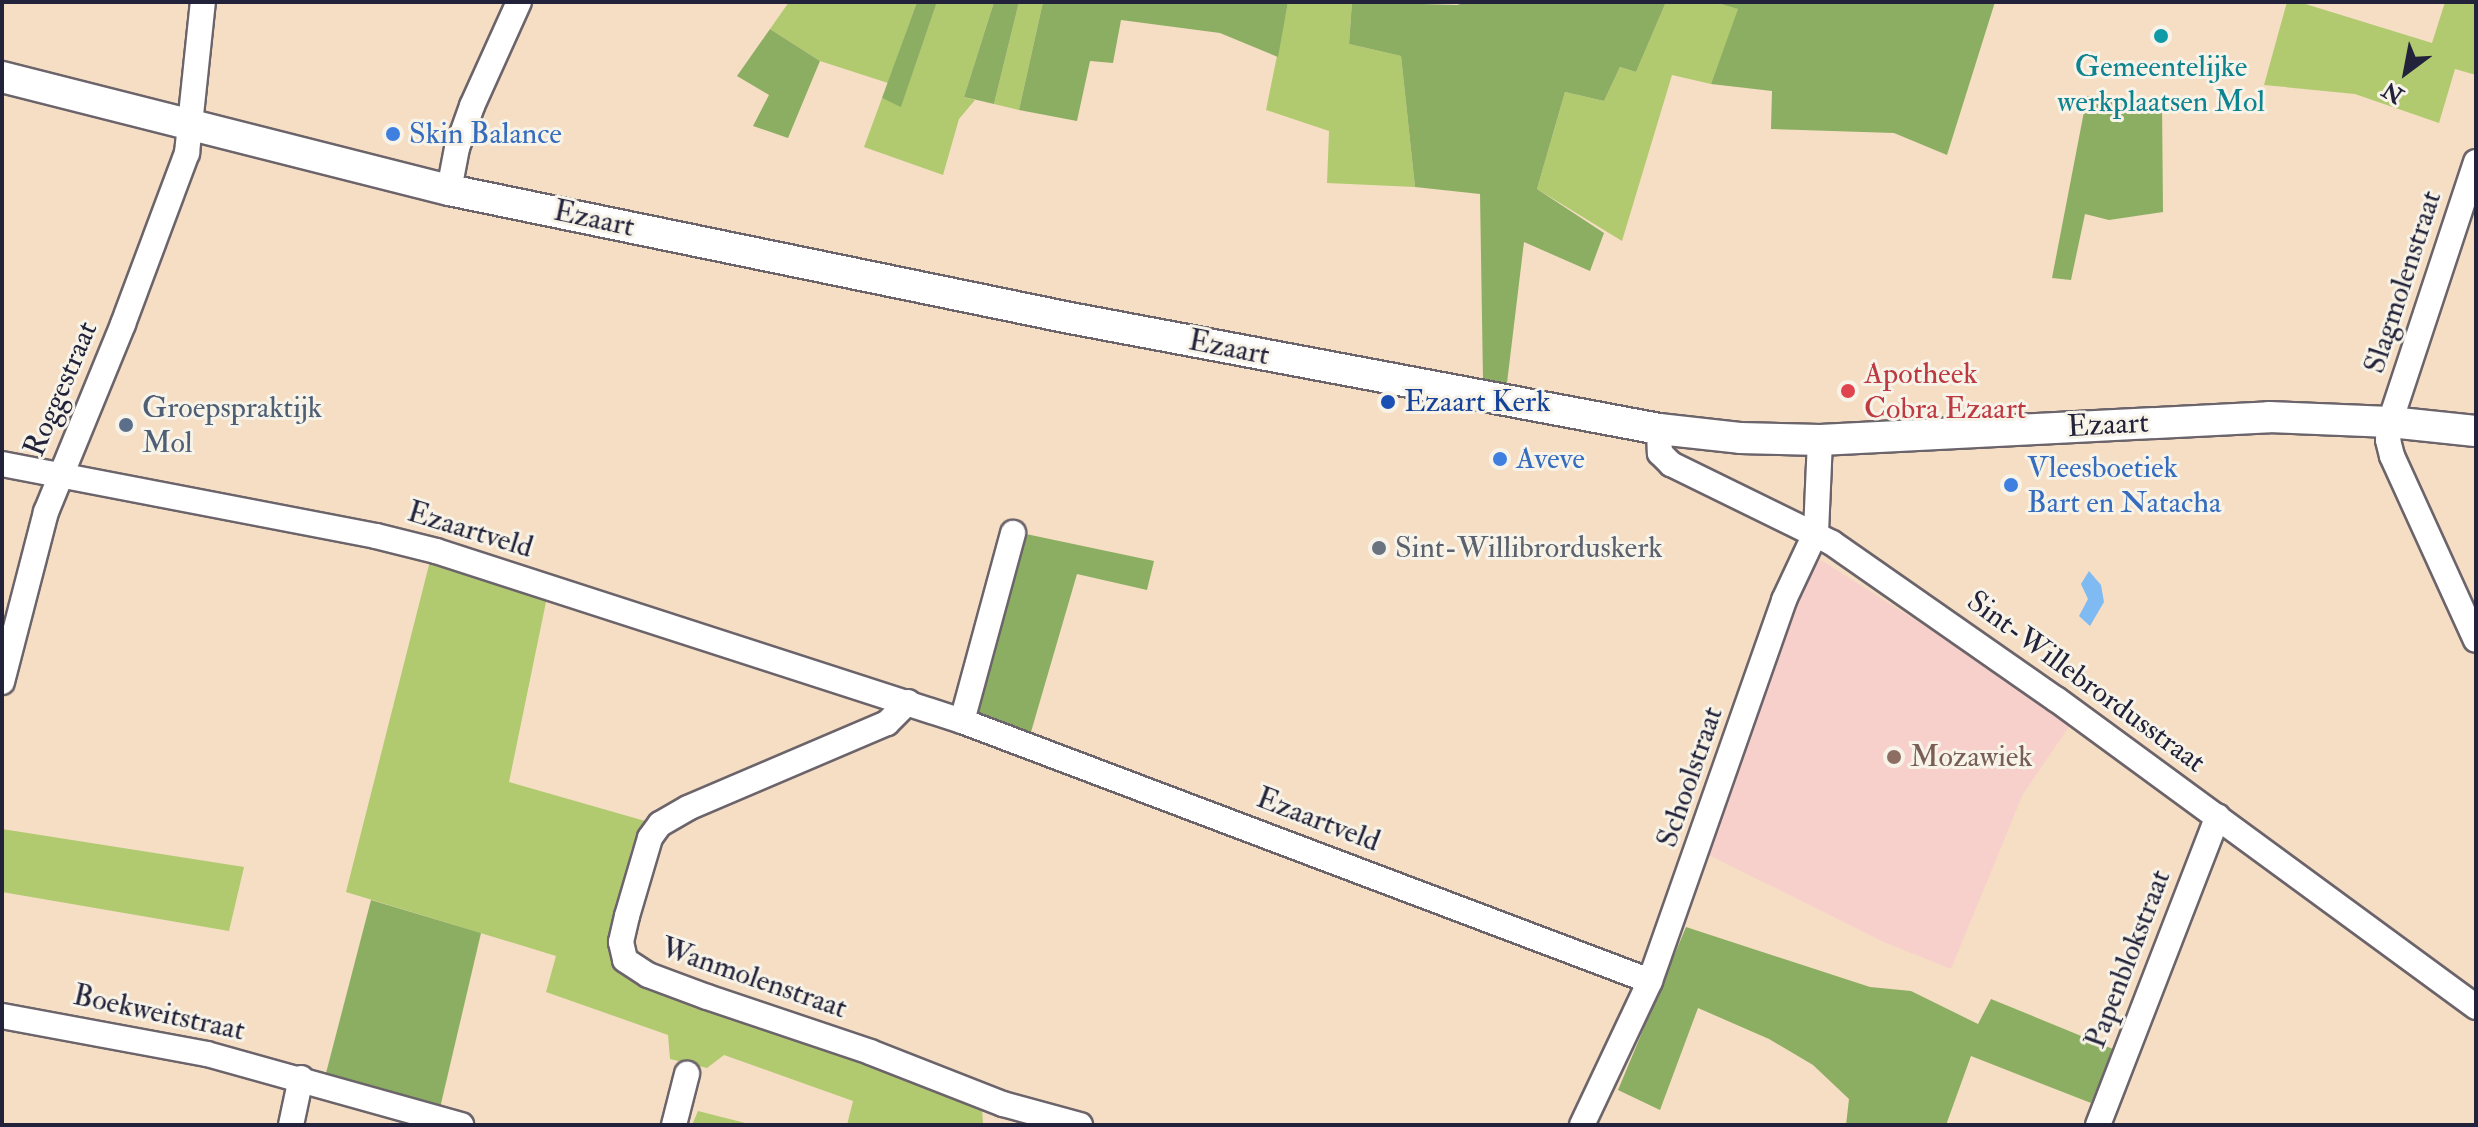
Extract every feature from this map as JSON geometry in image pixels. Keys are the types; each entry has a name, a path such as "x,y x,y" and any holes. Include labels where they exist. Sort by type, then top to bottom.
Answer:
{"main road":[{"name":"Ezaart","path":"2,77 449,190 1070,318 1659,429 1740,438 1820,440 2269,417 2390,422 2476,431"}],"street":[{"name":"Roggestraat","path":"2,682 46,512 59,475 71,455 187,153 203,2"},
{"path":"449,190 457,148 472,106 519,2"},
{"name":"Slagmolenstraat","path":"2390,422 2476,162"},
{"path":"2390,422 2392,456 2476,640"},
{"name":"Sint-Willebrordusstraat","path":"1659,429 1660,453 1671,464 1816,532 1985,648 2476,1007"},
{"name":"Schoolstraat","path":"1582,1125 1650,981 1784,600 1816,532 1820,440"},
{"name":"Ezaartveld","path":"2,464 376,536 436,551 962,721 1650,981"},
{"path":"962,721 1013,533"},
{"name":"Wanmolenstraat","path":"908,702 878,727 672,815 660,824 650,838 621,942 625,960 648,975 870,1052 1000,1114 1080,1125"},
{"name":"Papenblokstraat","path":"2098,1125 2218,816"},
{"name":"Boekweitstraat","path":"2,1016 207,1054 461,1125"},
{"path":"674,1125 687,1074"},
{"path":"291,1125 301,1078"}],"shaded area":[{"name":"Mozawiek","path":"1821,560 1959,648 1963,644 2073,721 2023,794 1951,969 1884,942 1707,854 1791,606 1813,561 1818,563"}],"green space":[{"path":"789,2 917,2 888,83 820,61 770,29"},
{"path":"917,2 937,2 901,107 882,98"},
{"path":"937,2 994,2 964,97 975,100 959,119 943,175 864,147 882,98 901,106"},
{"path":"994,2 1019,2 994,104 964,97"},
{"path":"1019,2 1043,2 1019,110 994,104"},
{"path":"1043,2 1288,2 1278,57 1220,33 1121,20 1113,63 1090,61 1077,121 1019,110"},
{"path":"1288,2 1352,2 1349,44 1401,56 1415,187 1327,183 1329,131 1266,110"},
{"path":"1352,2 1457,5 1468,2 1666,2 1636,72 1620,67 1604,101 1565,92 1537,189 1604,233 1590,271 1524,242 1507,383 1483,380 1480,194 1415,187 1401,56 1349,44"},
{"path":"1666,2 1714,2 1739,9 1711,84 1672,75 1622,241 1537,189 1565,92 1604,101 1620,67 1636,72"},
{"path":"1714,2 1995,2 1947,155 1894,133 1771,129 1772,91 1711,84 1738,9"},
{"path":"2287,2 2299,2 2432,43 2445,2 2476,2 2476,75 2455,69 2439,123 2355,94 2264,85"},
{"path":"770,29 820,61 788,138 753,126 769,95 737,76"},
{"path":"2087,96 2162,101 2163,212 2109,220 2085,214 2071,280 2052,278"},
{"path":"1026,534 1154,561 1147,590 1077,574 1031,732 978,715"},
{"path":"430,561 547,597 509,782 645,821 631,850 610,943 629,978 865,1060 982,1106 983,1125 847,1125 853,1101 724,1055 707,1068 670,1059 668,1035 546,992 556,956 346,892"},
{"path":"2,829 244,867 229,931 2,892"},
{"path":"371,900 481,933 440,1108 325,1077"},
{"path":"1686,927 1870,987 1911,991 1978,1024 1991,999 2113,1049 2091,1103 1971,1056 1946,1125 1846,1125 1849,1099 1813,1065 1769,1039 1698,1008 1660,1110 1618,1090"},
{"path":"698,1111 753,1125 692,1125"}],"water":[{"path":"2089,571 2101,585 2104,602 2090,626 2079,616 2088,599 2081,584"}],"place":[{"name":"Gemeentelijke werkplaatsen Mol","path":"2161,36"},
{"name":"Skin Balance","path":"393,134"},
{"name":"Apotheek Cobra Ezaart","path":"1848,391"},
{"name":"Ezaart Kerk","path":"1388,402"},
{"name":"Groepspraktijk Mol","path":"126,425"},
{"name":"Aveve","path":"1500,459"},
{"name":"Vleesboetiek Bart en Natacha","path":"2011,485"},
{"name":"Sint-Willibrorduskerk","path":"1379,548"},
{"name":"Mozawiek","path":"1894,757"}]}
